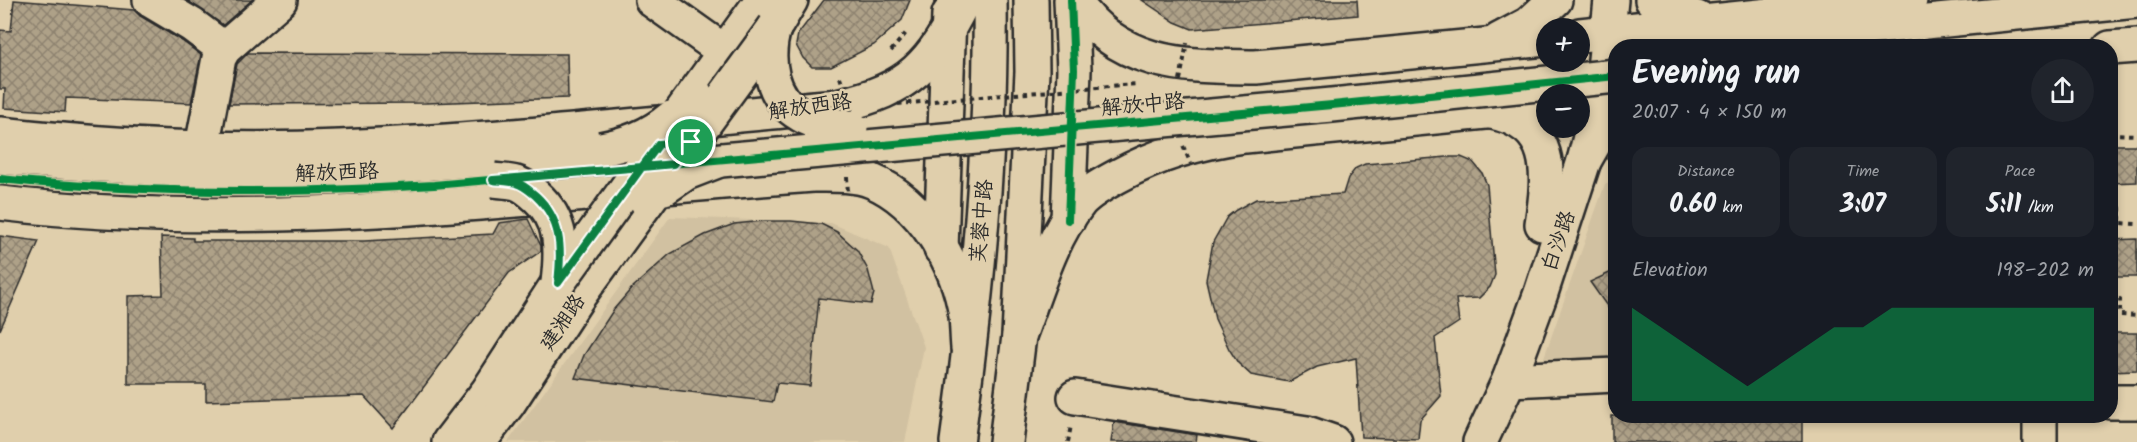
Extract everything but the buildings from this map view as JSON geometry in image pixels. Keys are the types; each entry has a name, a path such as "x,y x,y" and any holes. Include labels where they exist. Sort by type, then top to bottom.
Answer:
{"main road":[{"path":"150,0 192,25 224,49"},
{"path":"202,147 219,58 224,49 280,0"},
{"path":"652,0 725,52"},
{"name":"解放西路","path":"0,134 55,140 202,147 338,147 430,142 837,106 859,101 912,76 929,60 949,14 964,0"},
{"name":"芙蓉中路","path":"957,442 986,168 991,55 990,0"},
{"name":"芙蓉中路","path":"1006,442 1019,336 1032,72 1031,0"},
{"path":"1068,220 1074,70 1073,0"},
{"name":"解放中路","path":"1073,0 1113,42 1135,53 1155,59 1220,66 1256,67 1536,40"},
{"path":"1490,44 1529,24 1556,0"},
{"path":"1589,0 1594,43"},
{"path":"1594,43 1611,0"},
{"path":"1652,0 1662,7 1689,16 1717,20"},
{"path":"1615,39 1717,20 1910,0"},
{"path":"1756,39 2137,1"},
{"path":"667,154 696,93 725,52 776,9"},
{"path":"776,9 769,59 772,75 785,104 802,116 816,122 851,118"},
{"path":"667,154 776,9"},
{"path":"941,249 949,14"},
{"path":"1978,39 2137,23"},
{"name":"白沙路","path":"1480,442 1509,380 1584,161 1601,99 1594,43"},
{"path":"2118,47 2137,46"},
{"name":"解放中路","path":"667,154 851,118 1331,83 1536,62"},
{"path":"601,149 629,142 660,127 696,93"},
{"name":"解放中路","path":"667,154 717,161 1332,105 1601,99"},
{"path":"1019,336 1047,262 1068,220 1081,201 1104,183 1168,152 1212,141 1245,136 1536,107"},
{"path":"1492,112 1507,115 1524,124 1538,138 1545,155 1546,198 1542,224"},
{"name":"白沙路","path":"1459,442 1497,372 1569,138"},
{"name":"解放西路","path":"0,157 135,167 293,170 432,164 601,149 667,154"},
{"name":"解放西路","path":"0,179 124,188 237,192 339,191 493,180 667,154"},
{"name":"建湘路","path":"479,442 508,404 578,297 647,202 667,154"},
{"name":"建湘路","path":"449,442 488,391 558,283 667,154"},
{"path":"647,202 686,173 717,161"},
{"name":"解放西路","path":"0,203 42,208 136,213 238,216 339,213 718,182 854,176 892,191 911,206 927,226 956,278 966,315 968,348"},
{"path":"493,180 517,183 530,190 552,214 558,229 560,244 561,260 558,283"},
{"path":"1509,380 1608,375"},
{"path":"1075,397 1307,433 1333,442"},
{"path":"2118,402 2137,402"},
{"path":"2040,423 2040,442"}],"path":[{"path":"888,54 906,33"},
{"path":"1180,80 1187,43"},
{"path":"848,74 840,77 851,118"},
{"path":"898,104 1121,85"},
{"path":"2118,134 2137,135"},
{"path":"847,176 848,194"},
{"path":"2118,208 2120,208 2120,223 2137,224"},
{"path":"2118,299 2120,299 2120,315 2137,316"}],"shaded area":[{"path":"1608,182 1608,362 1541,366 1605,184"},
{"path":"670,217 831,223 889,248 924,347 905,442 508,442"}],"cycle path":[{"path":"1068,220 1074,70 1071,0"},
{"path":"0,179 109,188 217,191 325,190 434,185 1332,105 1608,77"}],"route":[{"path":"691,142 659,144 642,167 493,180 517,183 530,190 552,214 558,229 560,244 561,260 558,283 642,167 674,164 691,142"}]}
